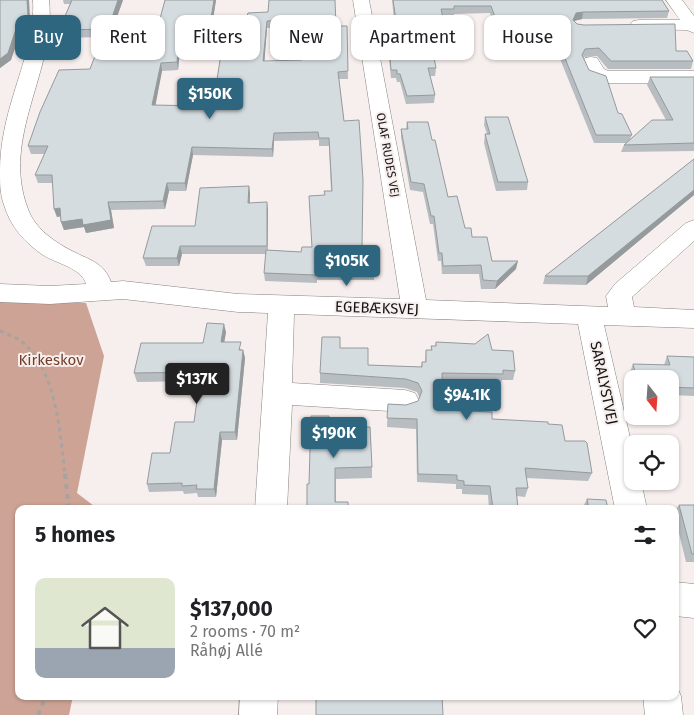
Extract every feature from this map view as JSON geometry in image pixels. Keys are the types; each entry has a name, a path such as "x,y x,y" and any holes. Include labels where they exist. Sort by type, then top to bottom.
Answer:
{"street":[{"path":"41,0 42,26 10,104 10,180 15,205 30,233 56,253 92,270 99,281 99,292"},
{"name":"OLAF RUDES VEJ","path":"361,0 415,310"},
{"path":"674,0 693,26"},
{"path":"622,25 693,26"},
{"path":"591,62 596,73 606,77 694,77"},
{"path":"622,317 620,296 624,290 694,228"},
{"name":"EGEBÆKSVEJ","path":"0,293 50,295 122,290 238,304 694,319"},
{"path":"271,505 281,305"},
{"name":"SARALYSTVEJ","path":"589,316 629,505"},
{"path":"278,393 404,402"},
{"path":"679,599 694,601"},
{"path":"258,715 259,700"},
{"path":"662,700 664,715"}],"path":[{"path":"0,331 20,340 34,354 44,372 58,415 69,505"},
{"path":"38,715 44,700"}],"green space":[{"name":"Kirkeskov","path":"0,297 86,303 104,356 77,493 93,505 15,505 15,700 72,700 69,715 0,715"}],"building":[{"path":"0,0 27,0 28,15 15,15 15,32 8,53 0,59"},
{"path":"72,0 118,0 113,15 91,15 91,29 81,30 81,15 66,15"},
{"path":"165,0 214,0 212,15 175,15 175,60 177,60 177,62 161,63 152,105 205,106 207,99 211,99 212,94 215,93 220,60 260,60 260,15 247,15 248,13 268,12 269,0 335,0 336,15 270,15 270,21 267,21 263,61 341,60 341,26 347,26 348,71 338,72 344,121 359,120 363,180 362,247 375,247 375,272 317,272 316,275 264,273 266,250 301,252 302,247 312,247 309,196 325,195 324,191 332,191 329,138 319,138 318,132 274,133 272,149 192,147 185,183 167,183 163,201 108,202 111,220 83,225 82,219 61,222 60,208 54,209 52,175 35,175 48,146 28,146 40,112 59,70 90,69 93,60 165,60 165,15 161,15"},
{"path":"393,0 662,0 669,11 583,12 576,13 573,20 577,24 584,25 675,24 676,51 687,51 693,61 611,61 599,48 585,49 582,55 589,70 606,76 618,113 622,114 632,135 596,135 566,60 571,60 571,15 494,15 491,6 454,6 454,9 441,9 442,15 395,15"},
{"path":"390,60 434,60 436,68 428,68 435,95 407,96 400,74 397,74 397,70 391,70"},
{"path":"650,77 694,77 694,143 624,145 652,120 673,120"},
{"path":"485,117 508,117 528,182 498,182 485,134 490,134"},
{"path":"407,122 428,122 432,140 435,140 448,197 457,196 465,228 471,228 472,237 487,237 492,261 518,261 497,281 483,280 481,265 443,266 442,253 439,253 434,216 431,216 424,184 411,182 401,129 408,129"},
{"path":"694,159 694,190 588,276 545,276"},
{"path":"249,186 248,203 267,202 267,246 180,246 177,258 143,258 152,226 195,226 200,188"},
{"path":"207,323 224,324 221,342 241,342 239,350 243,350 235,432 220,432 214,489 196,489 197,485 182,486 182,483 147,484 152,453 170,453 175,422 194,422 201,372 134,373 141,343 203,343"},
{"path":"488,334 492,350 513,351 515,371 503,370 503,374 442,373 443,410 492,412 492,419 548,422 548,424 562,425 565,441 585,441 587,443 592,473 525,468 528,488 516,488 518,505 492,505 490,486 464,485 464,481 457,480 457,475 418,474 417,419 387,418 388,404 406,405 418,401 422,391 418,383 406,379 320,373 322,337 340,337 340,348 368,348 368,365 422,367 422,362 426,362 426,350 432,350 431,346 436,346 436,342 475,344"},
{"path":"667,356 694,357 694,388 679,387 679,370 635,370 633,364 670,365"},
{"path":"311,416 329,416 329,428 370,427 372,467 335,468 335,502 348,502 348,505 307,505 307,484 309,484"},
{"path":"587,499 606,500 607,505 588,505"},
{"path":"679,505 694,505 694,554 692,554"},
{"path":"316,700 442,700 443,715 316,715"}]}
